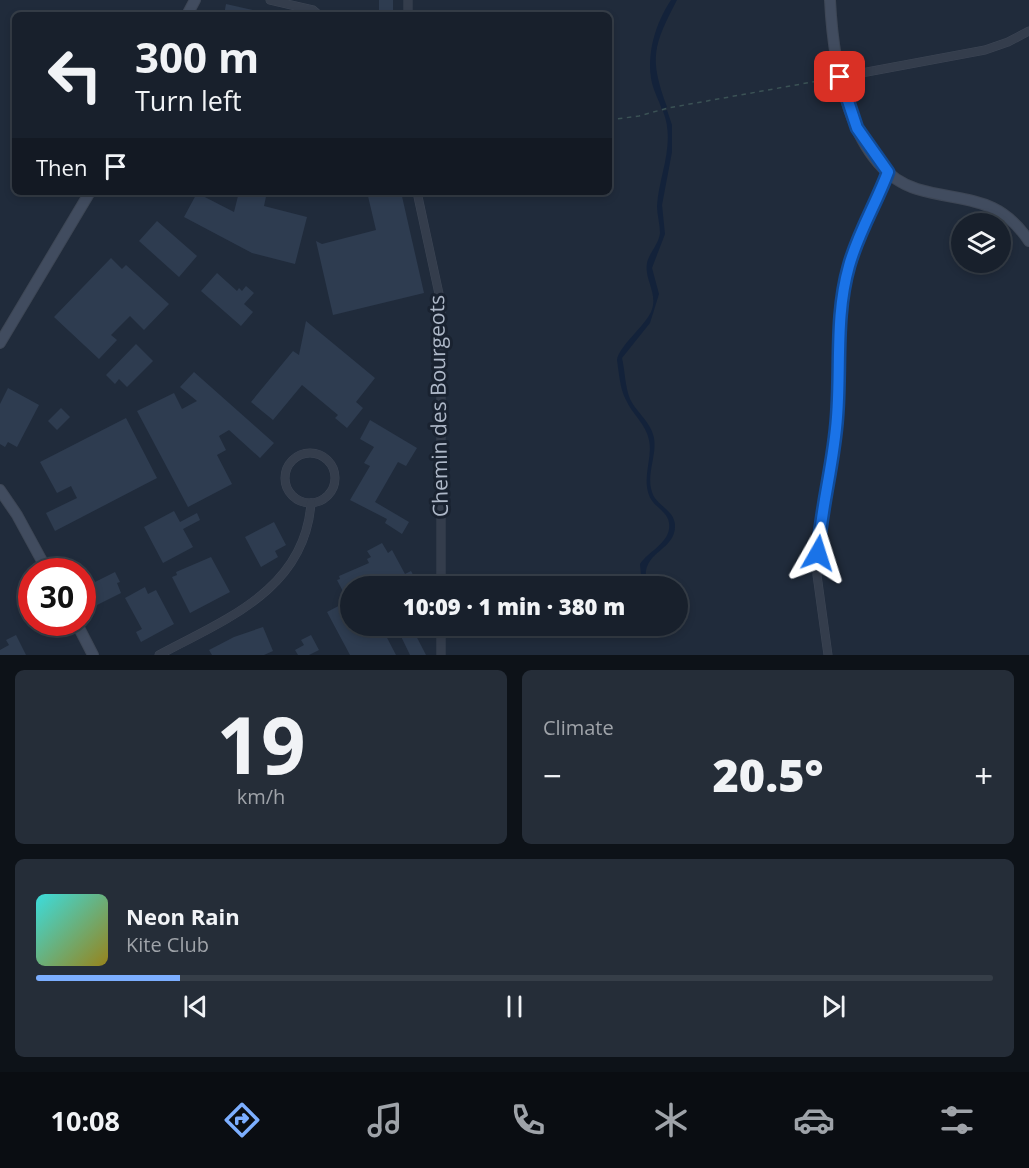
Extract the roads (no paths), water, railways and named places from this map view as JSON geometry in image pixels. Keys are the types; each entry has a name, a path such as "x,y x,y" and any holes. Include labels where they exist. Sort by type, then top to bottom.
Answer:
{"street":[{"path":"270,0 315,12"},
{"path":"830,0 840,77 857,128 888,172 920,190 972,199 992,206 1010,218 1029,241"},
{"path":"840,77 985,50 1029,31"},
{"path":"828,655 817,575 819,531 831,475 838,415 841,312 853,253 888,172"},
{"path":"0,343 88,195"},
{"name":"Chemin des Bourgeots","path":"418,195 439,289 441,310 441,576"},
{"path":"309,453 326,459 333,469 335,480 327,496 310,503 294,497 287,487 285,476 293,460 309,453"},
{"path":"0,490 17,515 40,558"},
{"path":"159,655 250,607 267,593 281,576 301,541 310,503"},
{"path":"83,636 93,655"},
{"path":"441,636 441,655"}],"water":[{"path":"671,0 677,0 663,29 656,52 658,76 667,107 662,110 652,83 650,62 656,29"},
{"path":"667,110 672,125 672,152 662,205 665,234 652,268 659,294 650,323 622,358 630,399 650,427 654,438 650,478 652,492 657,501 672,515 675,525 670,541 652,558 646,576 641,576 640,564 665,539 669,523 668,518 649,495 647,481 649,440 645,429 624,396 617,360 622,349 648,318 653,305 647,263 660,233 657,206 668,135 663,111"}]}
